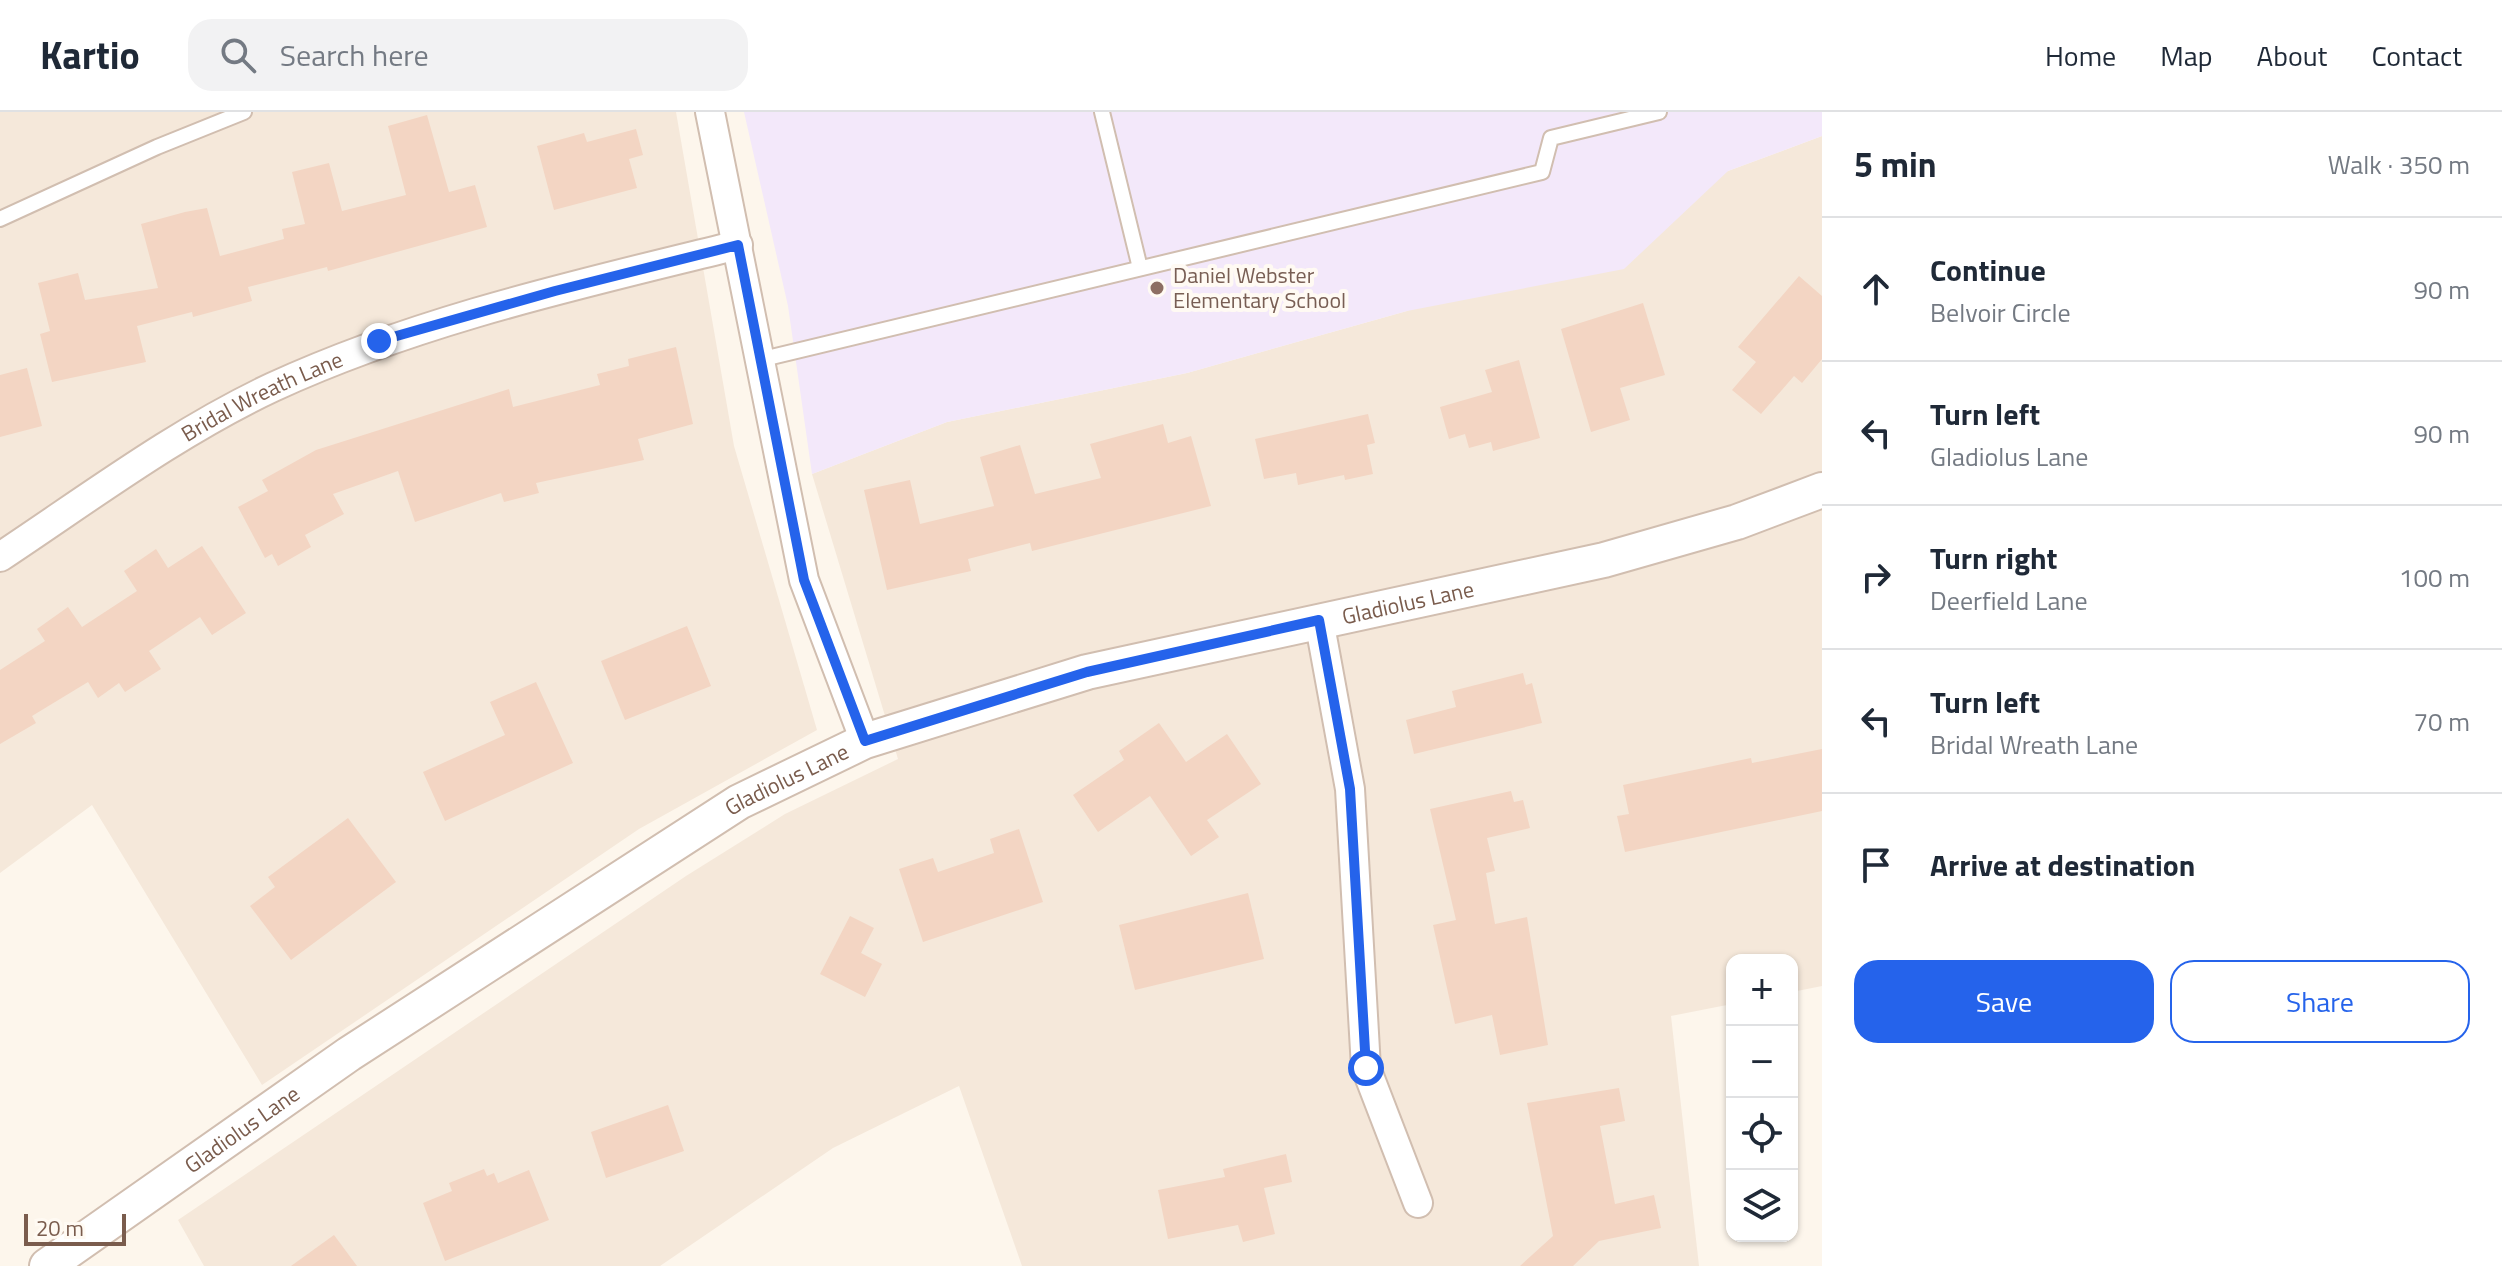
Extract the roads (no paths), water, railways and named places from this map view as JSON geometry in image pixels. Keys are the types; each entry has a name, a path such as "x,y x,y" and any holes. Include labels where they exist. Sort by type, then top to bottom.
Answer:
{"street":[{"path":"710,112 804,580 865,741"},
{"name":"Bridal Wreath Lane","path":"0,557 185,435 271,388 379,341 555,291 738,245"},
{"name":"Gladiolus Lane","path":"47,1266 349,1054 739,802 865,741 1087,672 1604,560 1737,522 1822,490"},
{"path":"1319,620 1350,789 1366,1068 1418,1203"}],"lane":[{"path":"0,219 157,147 244,112"},
{"path":"1102,112 1140,268"},
{"path":"759,360 1542,172 1551,138 1659,112"}],"place":[{"name":"Daniel Webster Elementary School","path":"1157,288"}]}
